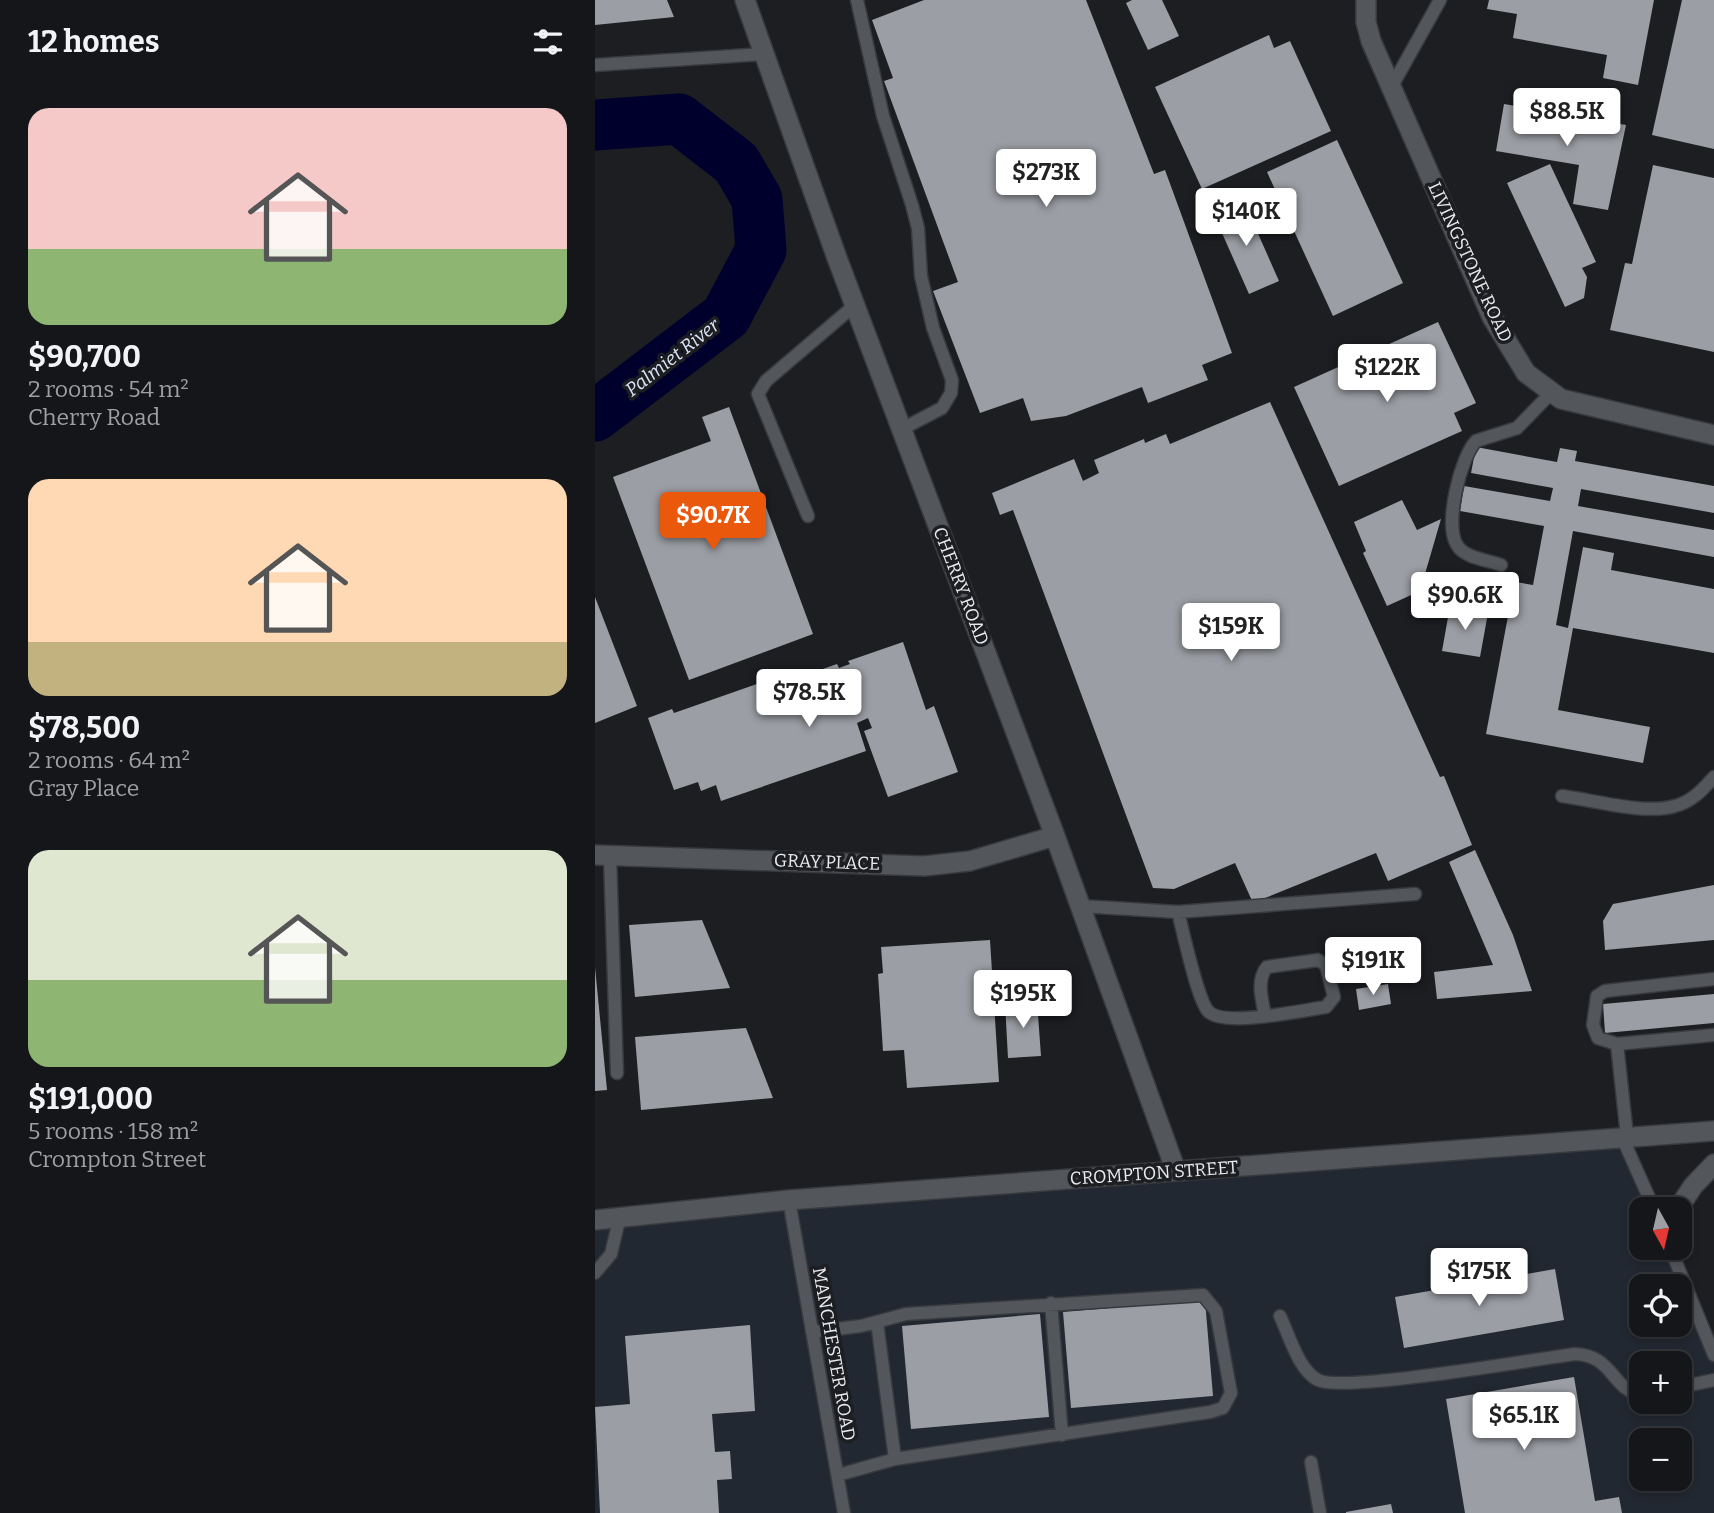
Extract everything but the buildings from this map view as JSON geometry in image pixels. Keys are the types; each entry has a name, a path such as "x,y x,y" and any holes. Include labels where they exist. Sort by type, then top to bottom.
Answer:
{"street":[{"name":"CHERRY ROAD","path":"745,0 855,305 1055,836 1176,1171"},
{"name":"LIVINGSTONE ROAD","path":"1366,0 1366,22 1371,41 1492,317 1526,373 1551,393 1589,408 1714,435"},
{"name":"GRAY PLACE","path":"603,856 924,866 970,861 1055,836"},
{"name":"CROMPTON STREET","path":"595,1220 789,1200 1714,1131"},
{"path":"1688,1197 1714,1164"}],"lane":[{"path":"857,0 883,116 918,228 921,276 933,328 952,380 951,393 942,408 902,429"},
{"path":"1392,86 1440,0"},
{"path":"595,65 765,54"},
{"path":"808,516 758,394 766,381 855,305"},
{"path":"1501,565 1463,552 1454,538 1452,527 1462,465 1476,441 1517,428 1551,393"},
{"path":"1562,796 1653,809 1675,807 1700,793 1714,777"},
{"path":"603,856 617,1073"},
{"path":"1080,906 1178,912 1415,894"},
{"path":"1178,912 1205,1006 1210,1014 1219,1018 1265,1015 1326,1007 1332,1003 1334,997 1326,964 1318,960 1267,967 1260,982 1265,1015"},
{"path":"1714,979 1605,991 1597,996 1594,1025 1598,1038 1617,1044 1714,1035"},
{"path":"1617,1044 1625,1136 1649,1197"},
{"name":"MANCHESTER ROAD","path":"789,1200 838,1475 842,1512"},
{"path":"595,1273 611,1254 620,1216"},
{"path":"1675,1260 1714,1355"},
{"path":"813,1332 877,1322 906,1314 1196,1294 1207,1297 1216,1311 1231,1393 1223,1408 1210,1412 895,1459 838,1475"},
{"path":"1051,1303 1062,1435"},
{"path":"1280,1316 1307,1372 1327,1383 1374,1381 1575,1354 1596,1358 1629,1390"},
{"path":"877,1322 895,1459"},
{"path":"1692,1385 1714,1380"},
{"path":"1311,1462 1320,1513"}],"shaded area":[{"path":"1623,1134 1649,1197 1629,1197 1629,1260 1675,1260 1681,1274 1629,1274 1629,1337 1692,1337 1692,1300 1714,1351 1714,1513 595,1513 595,1219"}],"waterway":[{"name":"Palmiet River","path":"595,125 679,119 736,163 757,199 761,250 726,316 595,416"}]}
